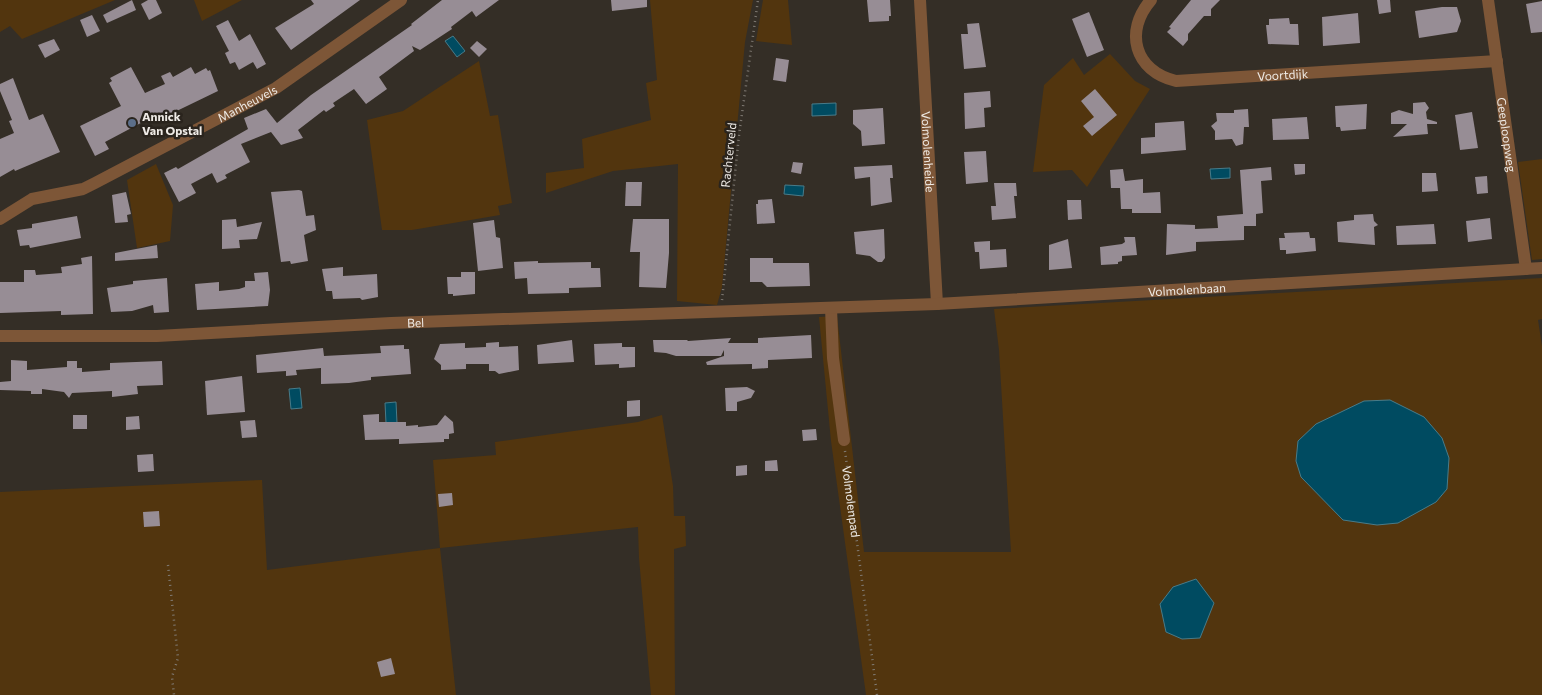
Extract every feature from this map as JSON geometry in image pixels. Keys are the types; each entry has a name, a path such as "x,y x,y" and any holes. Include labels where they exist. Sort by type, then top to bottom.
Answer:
{"street":[{"name":"Manheuvels","path":"0,219 32,199 89,186 276,88 401,0"},
{"name":"Volmolenheide","path":"920,0 937,304"},
{"name":"Voortdijk","path":"1151,0 1140,13 1136,35 1139,55 1147,67 1162,78 1176,81 1497,60"},
{"name":"Geeploopweg","path":"1488,0 1526,269"},
{"name":"Volmolenbaan","path":"831,308 937,304 1542,268"},
{"name":"Bel","path":"0,336 157,336 391,323 831,308"},
{"path":"831,308 833,358 844,440"}],"path":[{"name":"Rachterveld","path":"720,312 739,135 758,0"},
{"name":"Volmolenpad","path":"844,440 877,695"},
{"path":"168,565 178,658 172,677 174,695"}],"shaded area":[{"path":"0,0 115,0 22,39 10,26 0,32"},
{"path":"194,0 242,0 202,21"},
{"path":"650,0 753,0 745,42 722,287 717,305 677,301 678,164 613,171 546,193 546,173 584,168 582,139 651,120 646,83 657,80"},
{"path":"763,0 788,0 792,45 756,41"},
{"path":"1110,54 1135,81 1150,89 1087,187 1072,170 1033,172 1044,85 1073,58 1084,75"},
{"path":"479,61 490,116 498,115 512,203 498,206 500,215 412,230 382,230 367,120 403,111"},
{"path":"1542,159 1542,259 1532,260 1518,162"},
{"path":"156,164 173,205 170,241 137,248 127,180"},
{"path":"1542,278 1542,319 1538,320 1542,346 1542,695 866,695 831,441 819,317 837,316 864,552 1011,552 999,350 994,309"},
{"path":"662,415 673,486 674,516 685,516 686,546 674,549 675,695 651,695 638,527 440,548 433,460 496,455 495,442 638,422"},
{"path":"262,480 267,570 440,548 456,695 0,695 0,492"}],"water":[{"path":"453,36 465,51 457,57 445,41"},
{"path":"836,103 836,115 812,116 812,104"},
{"path":"1230,168 1230,178 1211,179 1210,169"},
{"path":"785,185 804,186 803,196 784,194"},
{"path":"300,388 302,408 291,409 289,389"},
{"path":"1390,400 1424,417 1442,438 1449,458 1447,489 1436,502 1398,523 1377,525 1343,520 1301,477 1296,461 1298,441 1316,424 1364,401"},
{"path":"396,402 397,423 386,423 385,403"},
{"path":"1196,579 1214,603 1200,638 1182,639 1166,632 1160,604 1173,587"}],"building":[{"path":"132,0 136,10 107,23 103,15"},
{"path":"148,0 156,0 162,13 149,20 141,4"},
{"path":"311,0 360,0 291,50 275,28 314,4"},
{"path":"442,0 499,0 476,17 472,11 451,27 452,29 420,50 412,46 414,51 379,77 387,89 366,104 354,89 333,103 335,106 326,112 324,110 298,130 303,138 281,145 271,132 241,144 250,162 225,175 227,178 217,183 212,173 191,184 196,193 179,202 164,173 176,167 178,169 248,129 244,118 266,109 277,123 311,95 412,25"},
{"path":"611,0 647,0 647,7 612,11"},
{"path":"867,0 890,0 891,16 889,16 889,21 869,22"},
{"path":"1191,0 1220,0 1211,9 1211,16 1204,16 1188,34 1188,40 1183,46 1167,32"},
{"path":"1377,0 1390,0 1391,12 1379,14"},
{"path":"1542,1 1542,32 1531,33 1526,4"},
{"path":"1457,7 1461,21 1457,32 1419,38 1415,11"},
{"path":"1089,12 1104,50 1087,57 1072,19"},
{"path":"1358,13 1360,43 1323,46 1322,17"},
{"path":"92,15 100,31 87,37 80,20"},
{"path":"1289,18 1290,24 1298,24 1299,45 1268,44 1266,25 1269,25 1269,19"},
{"path":"228,20 239,41 250,34 266,64 257,69 253,62 239,70 235,62 230,64 225,53 229,51 216,26"},
{"path":"979,23 986,67 964,69 961,34 968,34 967,24"},
{"path":"54,39 60,50 45,58 38,45"},
{"path":"477,41 487,49 479,57 470,48"},
{"path":"776,58 789,60 786,82 773,80"},
{"path":"131,67 145,93 165,84 161,76 170,72 173,77 191,67 195,74 206,68 208,71 210,70 218,91 156,121 154,116 105,142 109,149 95,156 80,126 121,106 109,83 112,81 110,78"},
{"path":"13,78 29,120 43,114 60,152 15,171 14,169 0,177 0,139 14,133 9,121 12,120 0,91 0,84"},
{"path":"1095,89 1117,115 1092,136 1083,126 1094,117 1081,101"},
{"path":"990,91 991,107 984,108 985,127 965,129 964,93"},
{"path":"1425,102 1429,108 1426,112 1427,119 1437,122 1437,124 1427,124 1428,134 1393,137 1407,124 1391,124 1391,113 1399,110 1413,114 1413,103"},
{"path":"1367,104 1366,129 1341,131 1340,127 1336,127 1335,106"},
{"path":"883,108 885,144 862,146 861,131 853,124 853,110"},
{"path":"1248,109 1249,127 1244,127 1243,144 1236,146 1232,139 1215,140 1215,131 1211,126 1217,121 1216,113 1234,113 1234,110"},
{"path":"1472,112 1478,148 1460,150 1455,115"},
{"path":"1307,117 1309,139 1273,140 1272,119"},
{"path":"1184,121 1186,150 1141,154 1141,138 1155,137 1155,123"},
{"path":"986,151 988,182 966,184 964,152"},
{"path":"793,162 803,163 801,174 791,172"},
{"path":"1294,164 1305,164 1305,174 1295,175"},
{"path":"892,165 893,178 890,178 892,202 871,206 870,177 855,179 854,167"},
{"path":"1271,167 1272,180 1261,181 1263,213 1256,214 1256,226 1244,226 1244,240 1196,242 1196,251 1166,255 1167,224 1195,225 1195,229 1218,228 1217,216 1243,214 1240,170"},
{"path":"1123,169 1125,181 1143,179 1143,193 1160,192 1161,213 1132,213 1132,209 1121,209 1120,188 1111,188 1110,170"},
{"path":"1422,173 1436,173 1438,191 1422,192"},
{"path":"1487,176 1488,193 1477,194 1475,177"},
{"path":"626,182 642,182 641,206 625,206"},
{"path":"994,183 1016,183 1017,196 1014,196 1016,218 992,220 991,206 996,206"},
{"path":"302,191 306,216 314,215 316,230 304,235 308,261 291,264 290,261 281,262 271,192"},
{"path":"126,192 131,214 127,215 128,222 115,223 112,195"},
{"path":"772,199 775,223 757,224 756,204 758,204 758,200"},
{"path":"1067,200 1081,200 1082,219 1068,220"},
{"path":"1373,214 1374,221 1378,225 1374,227 1375,245 1338,242 1337,222 1354,220 1354,215"},
{"path":"77,216 81,238 30,248 29,245 20,246 17,230 32,228 32,224"},
{"path":"1490,218 1492,239 1468,242 1466,221"},
{"path":"236,219 237,227 262,222 257,239 239,240 240,248 222,249 222,220"},
{"path":"633,219 669,219 666,288 639,287 640,252 630,252"},
{"path":"494,220 496,237 500,238 503,268 478,271 473,223"},
{"path":"1434,224 1436,244 1397,245 1396,226"},
{"path":"884,229 885,258 882,262 878,262 870,256 856,254 854,232"},
{"path":"1309,232 1310,238 1315,238 1316,251 1286,254 1286,250 1280,250 1279,238 1285,238 1284,233"},
{"path":"1124,237 1135,237 1137,255 1122,256 1122,261 1118,262 1118,264 1101,265 1100,247 1122,244 1125,242"},
{"path":"1068,239 1072,268 1049,270 1049,245"},
{"path":"990,241 990,250 1006,249 1007,267 980,269 979,252 975,252 974,242"},
{"path":"157,245 158,258 115,261 115,253"},
{"path":"92,256 93,314 61,315 61,311 0,313 0,282 24,282 24,270 35,270 36,275 62,273 61,267 82,264 81,258"},
{"path":"750,258 773,258 773,263 809,263 810,286 767,287 762,282 750,282"},
{"path":"538,261 538,263 591,262 591,268 600,268 601,287 569,288 569,293 528,294 527,278 515,279 514,262"},
{"path":"343,267 343,276 377,274 378,297 362,300 360,298 333,299 332,291 326,291 322,269"},
{"path":"268,272 270,290 268,306 197,310 195,284 219,282 219,291 239,289 245,287 245,281 255,281 254,273"},
{"path":"461,272 475,272 475,294 453,296 453,294 448,294 447,277 461,277"},
{"path":"167,278 169,312 154,313 153,305 132,311 111,312 107,288 133,284 133,281"},
{"path":"811,335 812,358 768,360 768,368 752,369 752,364 707,365 706,362 724,356 724,350 721,356 676,356 654,352 653,340 688,341 731,338 728,343 758,343 758,338"},
{"path":"572,340 574,362 538,364 537,345"},
{"path":"499,342 499,347 518,346 519,370 499,374 495,371 489,371 489,364 466,364 466,369 441,370 441,365 434,359 440,344 465,343 465,348 486,347 486,343"},
{"path":"622,343 622,347 635,347 635,367 619,368 619,364 595,365 594,344"},
{"path":"404,345 404,349 409,349 411,374 371,377 371,380 349,383 321,384 321,368 296,370 297,375 286,376 286,371 257,373 256,355 323,348 324,356 381,353 380,346"},
{"path":"11,360 27,361 27,370 67,367 67,361 77,361 77,368 82,368 82,372 110,370 110,363 162,361 163,385 137,386 138,394 112,397 112,391 72,393 69,398 64,392 42,389 42,394 31,394 31,391 0,390 0,382 11,381"},
{"path":"242,376 245,412 207,415 205,381"},
{"path":"747,387 755,391 751,398 737,402 737,411 726,411 725,388"},
{"path":"640,400 640,416 627,417 627,401"},
{"path":"379,414 379,422 406,422 406,426 418,425 418,427 437,425 445,415 453,422 454,433 449,434 449,439 444,439 444,442 399,444 399,439 365,440 363,415"},
{"path":"73,415 87,415 87,429 73,429"},
{"path":"139,416 140,429 126,430 126,417"},
{"path":"255,420 257,437 242,438 240,421"},
{"path":"816,429 817,440 803,441 802,430"},
{"path":"153,454 154,471 138,472 137,455"},
{"path":"777,460 778,471 765,471 765,461"},
{"path":"747,465 747,475 736,476 736,466"},
{"path":"452,493 453,505 439,507 438,494"},
{"path":"159,511 160,526 144,527 143,512"},
{"path":"391,658 395,674 381,677 377,662"}],"place":[{"name":"Annick Van Opstal","path":"132,123"}]}
